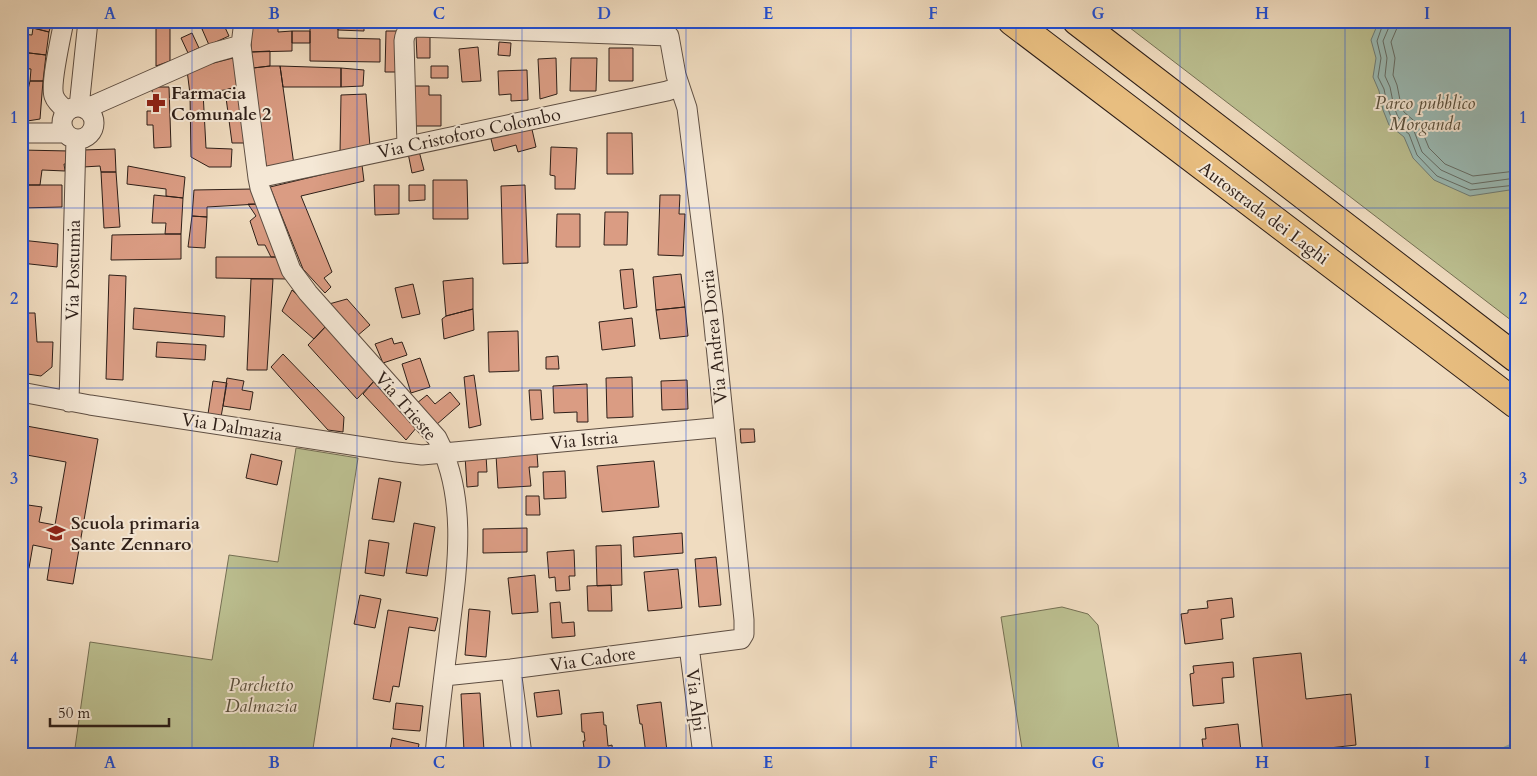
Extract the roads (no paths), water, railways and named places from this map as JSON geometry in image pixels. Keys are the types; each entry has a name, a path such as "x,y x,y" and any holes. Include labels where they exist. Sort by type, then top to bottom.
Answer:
{"highway":[{"name":"Autostrada dei Laghi","path":"1012,21 1516,404"},
{"path":"1077,21 1516,358"}],"street":[{"path":"64,21 53,93 72,122"},
{"name":"Via Postumia","path":"69,402 72,122 88,21"},
{"name":"Via Trieste","path":"244,21 241,44 258,178 260,188 294,275 437,438 444,452 455,490 458,548 435,755"},
{"name":"Via Andrea Doria","path":"407,146 404,41 407,31 411,28 669,36 679,87 686,108 713,316 744,620 744,634 741,639"},
{"path":"21,133 72,122 118,93 212,53 241,44"},
{"name":"Via Cristoforo Colombo","path":"258,178 679,87"},
{"name":"Via Dalmazia","path":"21,392 69,402 396,452 422,455 444,452"},
{"name":"Via Istria","path":"444,452 724,427"},
{"name":"Via Cadore","path":"444,676 511,670 741,639"},
{"name":"Via Alpi","path":"689,646 703,755"},
{"path":"511,670 522,755"}],"water":[{"path":"1379,21 1516,21 1516,189 1470,196 1434,180 1413,158 1404,137 1389,125 1373,77 1376,58 1371,40"}],"waterway":[{"path":"1505,755 1516,750"}],"place":[{"name":"Farmacia Comunale 2","path":"156,103"},
{"name":"Scuola primaria Sante Zennaro","path":"56,533"}],"park label":[{"name":"Parco pubblico Morganda","path":"1425,113"},
{"name":"Parchetto Dalmazia","path":"261,695"}]}
